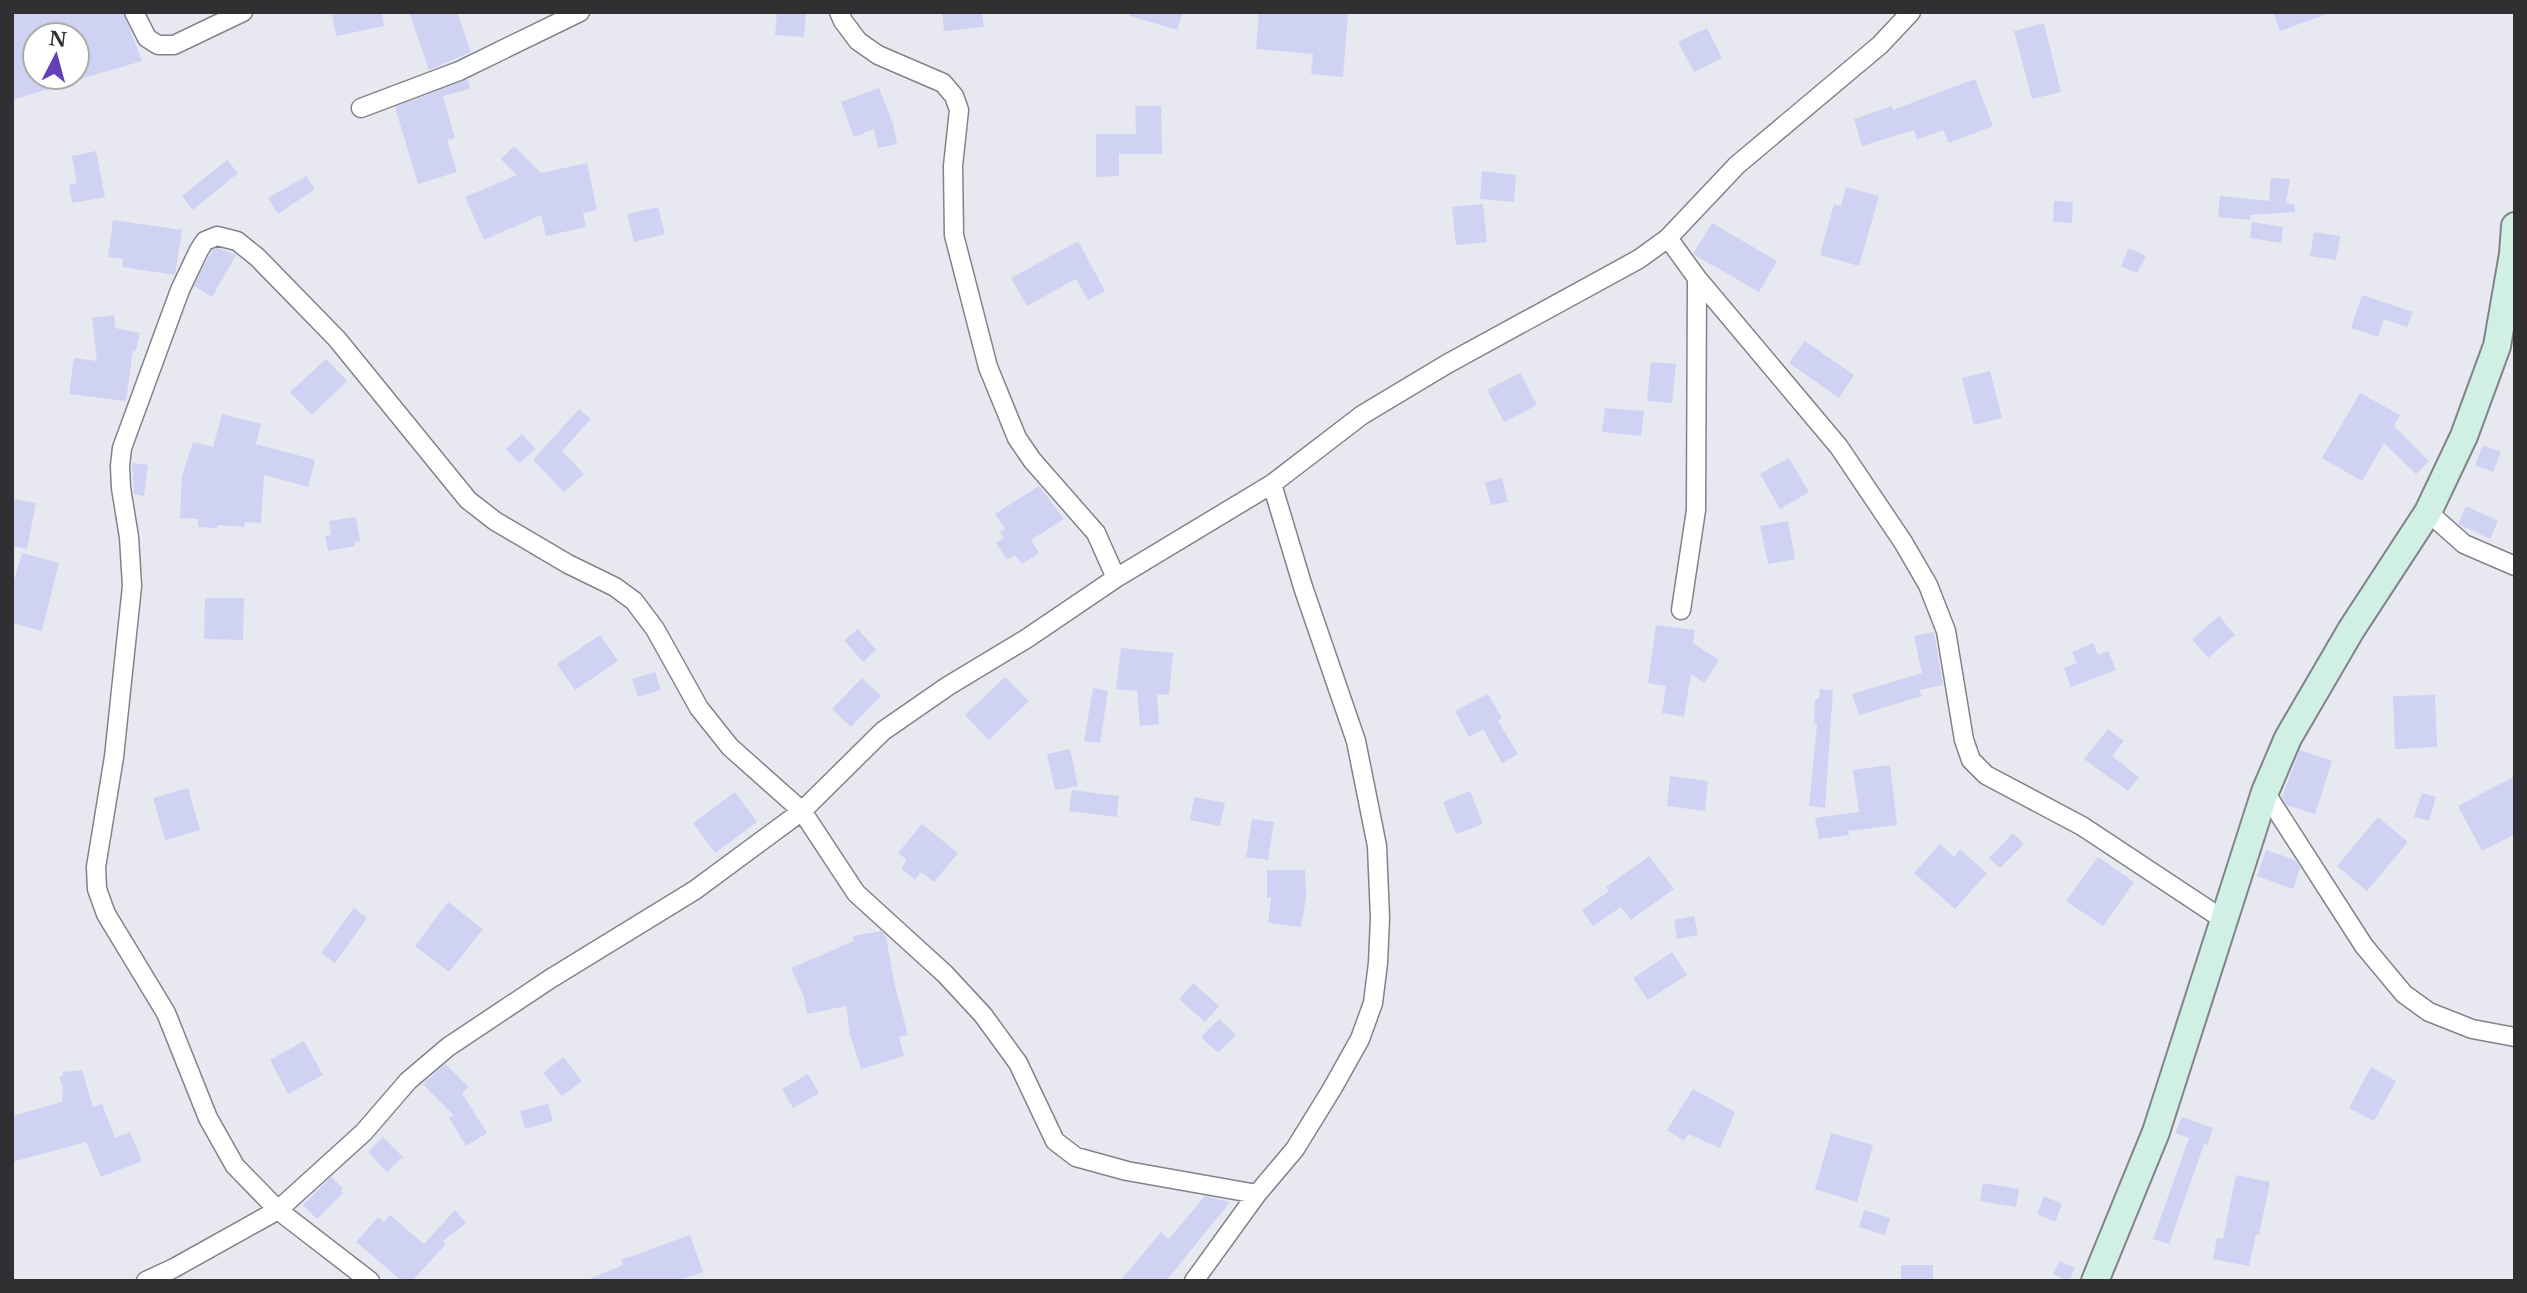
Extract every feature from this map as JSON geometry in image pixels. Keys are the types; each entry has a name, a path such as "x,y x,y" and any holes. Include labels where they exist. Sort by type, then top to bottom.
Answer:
{"main road":[{"path":"2095,1281 2156,1132 2265,792 2288,738 2350,630 2428,512 2464,436 2497,346 2515,226"}],"street":[{"path":"134,12 147,38 158,45 174,45 243,12"},
{"path":"361,108 459,71 580,12"},
{"path":"839,12 843,22 858,41 878,55 943,83 954,96 959,110 953,166 954,235 988,367 1017,438 1032,460 1096,533 1116,578"},
{"path":"146,1281 278,1210 363,1132 408,1082 449,1047 550,979 695,890 802,811 883,731 948,686 1026,639 1116,578 1272,484 1362,415 1447,363 1639,259 1668,238 1737,165 1880,45 1912,12"},
{"path":"370,1281 278,1210 235,1166 208,1118 166,1013 106,914 97,889 96,867 114,757 132,586 129,537 121,488 122,449 180,290 205,242 217,236 237,242 257,257 337,339 468,500 495,521 568,564 615,587 634,601 655,629 699,708 730,747 802,811 856,893 945,974 983,1015 1018,1063 1055,1141 1076,1157 1127,1171 1257,1194"},
{"path":"1668,238 1697,278 1839,447 1928,584 1946,631 1964,740 1971,760 1986,775 2082,826 2224,920"},
{"path":"1681,610 1696,510 1697,278"},
{"path":"1194,1281 1257,1194 1295,1149 1332,1089 1360,1038 1373,1003 1378,963 1380,918 1377,846 1356,741 1303,587 1272,484"},
{"path":"2428,512 2464,544 2515,566"},
{"path":"2265,792 2364,946 2404,994 2429,1012 2472,1029 2515,1037"}],"building":[{"path":"12,12 123,12 142,61 91,76 91,21 21,21 21,91 42,91 12,100"},
{"path":"332,12 382,12 384,26 336,36"},
{"path":"409,12 457,12 471,52 429,70"},
{"path":"777,12 806,12 804,37 775,35"},
{"path":"942,12 982,12 984,27 944,31"},
{"path":"1130,12 1183,12 1177,30 1130,16"},
{"path":"1259,12 1348,12 1343,77 1311,74 1313,54 1256,49"},
{"path":"2273,12 2327,12 2327,14 2280,31"},
{"path":"2044,23 2061,92 2032,99 2014,31"},
{"path":"1707,28 1722,58 1694,72 1678,42"},
{"path":"468,79 470,89 443,96 455,138 447,140 457,172 418,184 395,107"},
{"path":"1975,79 1993,126 1949,143 1943,130 1917,140 1914,130 1862,146 1854,119 1892,106 1893,110"},
{"path":"879,88 893,124 897,144 878,148 874,129 854,137 841,102"},
{"path":"1135,106 1161,106 1162,154 1119,154 1119,176 1096,177 1096,134 1136,134"},
{"path":"514,146 541,173 587,163 597,210 583,213 586,227 546,236 541,215 484,240 465,197 517,175 501,159"},
{"path":"96,151 105,197 72,203 69,185 77,183 72,156"},
{"path":"227,160 238,173 193,210 182,196"},
{"path":"1482,171 1516,175 1514,202 1480,199"},
{"path":"306,176 315,189 278,214 268,198"},
{"path":"2271,178 2290,179 2286,203 2295,205 2295,212 2250,215 2250,220 2218,217 2220,196 2269,201"},
{"path":"1846,187 1879,196 1859,266 1820,255 1834,204 1841,206"},
{"path":"2054,201 2073,202 2072,223 2053,222"},
{"path":"1483,204 1487,242 1456,245 1452,207"},
{"path":"658,207 665,234 634,242 627,214"},
{"path":"113,220 182,230 175,275 122,267 123,259 108,257"},
{"path":"2252,222 2283,227 2281,243 2250,238"},
{"path":"1712,223 1777,261 1759,292 1693,254"},
{"path":"2314,232 2340,236 2336,260 2310,256"},
{"path":"1078,241 1105,291 1088,300 1076,279 1027,306 1011,278"},
{"path":"218,248 236,255 212,297 194,286 209,256"},
{"path":"2129,248 2146,256 2137,273 2121,266"},
{"path":"2362,295 2413,312 2407,327 2384,319 2378,337 2351,328"},
{"path":"114,315 115,328 140,333 136,351 133,350 126,401 69,394 74,358 97,361 92,318"},
{"path":"1805,341 1854,375 1839,398 1789,363"},
{"path":"326,359 347,381 312,415 290,392"},
{"path":"1651,362 1676,364 1672,403 1647,401"},
{"path":"1990,371 2002,418 1974,425 1962,378"},
{"path":"1520,373 1537,405 1504,422 1487,390"},
{"path":"2360,393 2400,415 2394,426 2429,461 2416,474 2384,443 2362,481 2322,458"},
{"path":"1605,408 1644,411 1641,436 1602,432"},
{"path":"579,409 591,419 562,451 584,474 564,492 533,460"},
{"path":"222,414 261,424 256,444 315,460 308,487 264,475 261,523 245,522 244,527 198,527 198,519 180,518 182,476 193,442 213,447"},
{"path":"522,434 536,449 519,463 506,449"},
{"path":"2483,445 2501,452 2493,472 2475,465"},
{"path":"1789,458 1809,492 1780,509 1760,474"},
{"path":"132,463 148,465 144,496 134,494"},
{"path":"1502,478 1508,502 1491,505 1485,482"},
{"path":"1039,486 1064,519 1031,540 1039,553 1022,564 1015,555 1007,560 996,543 1004,538 1000,532 1005,529 995,514"},
{"path":"12,499 36,503 27,549 12,546"},
{"path":"2466,506 2498,521 2490,539 2458,524"},
{"path":"356,517 360,541 355,542 355,546 328,551 325,536 331,535 329,521"},
{"path":"1788,521 1795,559 1768,564 1760,526"},
{"path":"22,553 59,563 42,631 12,623 12,587"},
{"path":"205,598 244,598 243,640 204,639"},
{"path":"2219,616 2235,635 2208,658 2192,639"},
{"path":"1656,625 1695,630 1693,643 1719,660 1704,683 1691,674 1684,717 1662,713 1666,686 1648,683"},
{"path":"858,629 876,650 863,662 844,640"},
{"path":"1934,632 1943,685 1919,690 1922,696 1859,715 1852,694 1922,673 1914,636"},
{"path":"600,635 618,661 575,690 557,664"},
{"path":"2093,643 2098,655 2108,651 2116,670 2071,687 2064,668 2077,663 2072,652"},
{"path":"1121,648 1173,653 1169,695 1157,694 1159,724 1140,726 1137,691 1116,689"},
{"path":"655,672 661,690 638,697 632,679"},
{"path":"1005,677 1029,701 989,740 965,715"},
{"path":"862,678 881,696 851,727 832,709"},
{"path":"1093,688 1108,691 1100,743 1084,741"},
{"path":"1820,689 1833,690 1825,808 1809,806 1817,724 1814,724 1815,699 1819,699"},
{"path":"1488,694 1502,718 1498,721 1518,754 1502,763 1483,729 1469,737 1455,711"},
{"path":"2435,695 2437,747 2395,749 2393,696"},
{"path":"2108,729 2124,741 2112,756 2139,777 2128,791 2084,759"},
{"path":"1070,749 1078,786 1055,790 1047,754"},
{"path":"2300,750 2332,761 2315,814 2287,805 2282,797"},
{"path":"1890,765 1897,825 1848,831 1849,835 1819,839 1815,818 1859,812 1853,770"},
{"path":"1670,776 1708,781 1705,811 1667,806"},
{"path":"2515,776 2515,834 2482,851 2458,806"},
{"path":"188,788 200,830 165,840 153,798"},
{"path":"1072,790 1119,796 1117,817 1069,811"},
{"path":"1470,791 1483,824 1456,834 1443,802"},
{"path":"735,792 757,822 715,853 693,823"},
{"path":"2422,793 2436,797 2429,821 2414,817"},
{"path":"1194,797 1225,803 1220,826 1190,820"},
{"path":"2378,817 2408,842 2367,891 2337,866"},
{"path":"1252,819 1274,822 1268,860 1246,857"},
{"path":"922,824 958,853 934,882 921,872 915,880 901,868 907,860 898,853"},
{"path":"2013,833 2024,844 2000,868 1989,858"},
{"path":"1940,844 1954,857 1960,849 1987,873 1955,909 1914,873"},
{"path":"2266,850 2295,860 2300,868 2293,889 2257,876"},
{"path":"1649,856 1674,889 1631,920 1621,907 1593,926 1582,910 1609,891 1606,887"},
{"path":"2098,857 2134,882 2103,926 2066,901"},
{"path":"1267,870 1305,870 1306,898 1301,927 1268,923 1271,898 1267,898"},
{"path":"448,902 483,929 449,972 415,946"},
{"path":"354,908 367,918 335,963 321,953"},
{"path":"1694,916 1698,935 1677,939 1674,920"},
{"path":"881,931 886,936 894,982 908,1035 899,1037 904,1056 861,1069 850,1035 846,1006 807,1014 804,997 791,968 854,941 853,936"},
{"path":"1672,952 1687,975 1648,1000 1633,978"},
{"path":"1193,983 1219,1006 1205,1022 1179,999"},
{"path":"1219,1019 1236,1035 1218,1053 1201,1037"},
{"path":"304,1041 323,1075 288,1094 270,1060"},
{"path":"563,1057 582,1081 562,1096 543,1073"},
{"path":"445,1064 469,1087 462,1093 487,1133 466,1146 449,1118 453,1115 423,1084"},
{"path":"2371,1067 2396,1081 2374,1121 2349,1108"},
{"path":"82,1070 93,1107 102,1104 115,1138 130,1132 142,1161 101,1177 86,1142 12,1162 12,1116 62,1102 63,1088 59,1077 63,1076 63,1072"},
{"path":"808,1074 819,1093 793,1108 782,1089"},
{"path":"1693,1089 1735,1112 1720,1148 1688,1134 1684,1141 1667,1130"},
{"path":"548,1104 553,1121 525,1129 520,1111"},
{"path":"2182,1117 2213,1128 2207,1145 2204,1144 2169,1244 2153,1239 2189,1138 2175,1133"},
{"path":"1831,1133 1873,1145 1857,1202 1815,1189"},
{"path":"383,1137 403,1157 387,1172 368,1152"},
{"path":"2236,1175 2270,1182 2259,1235 2256,1234 2249,1266 2213,1259 2217,1238 2223,1239"},
{"path":"331,1177 343,1188 343,1193 317,1219 303,1205"},
{"path":"1983,1183 2019,1189 2016,1207 1980,1201"},
{"path":"1205,1196 1230,1202 1166,1281 1120,1281 1161,1232 1169,1239"},
{"path":"2044,1196 2062,1204 2055,1222 2037,1214"},
{"path":"455,1210 466,1223 443,1241 446,1244 412,1281 402,1281 356,1242 378,1217 384,1222 390,1215 424,1244"},
{"path":"1864,1210 1890,1218 1885,1235 1859,1227"},
{"path":"690,1235 703,1272 677,1281 585,1281 623,1265 621,1260"},
{"path":"2060,1261 2075,1268 2069,1281 2053,1274"},
{"path":"1901,1265 1933,1265 1933,1281 1901,1281"}]}
